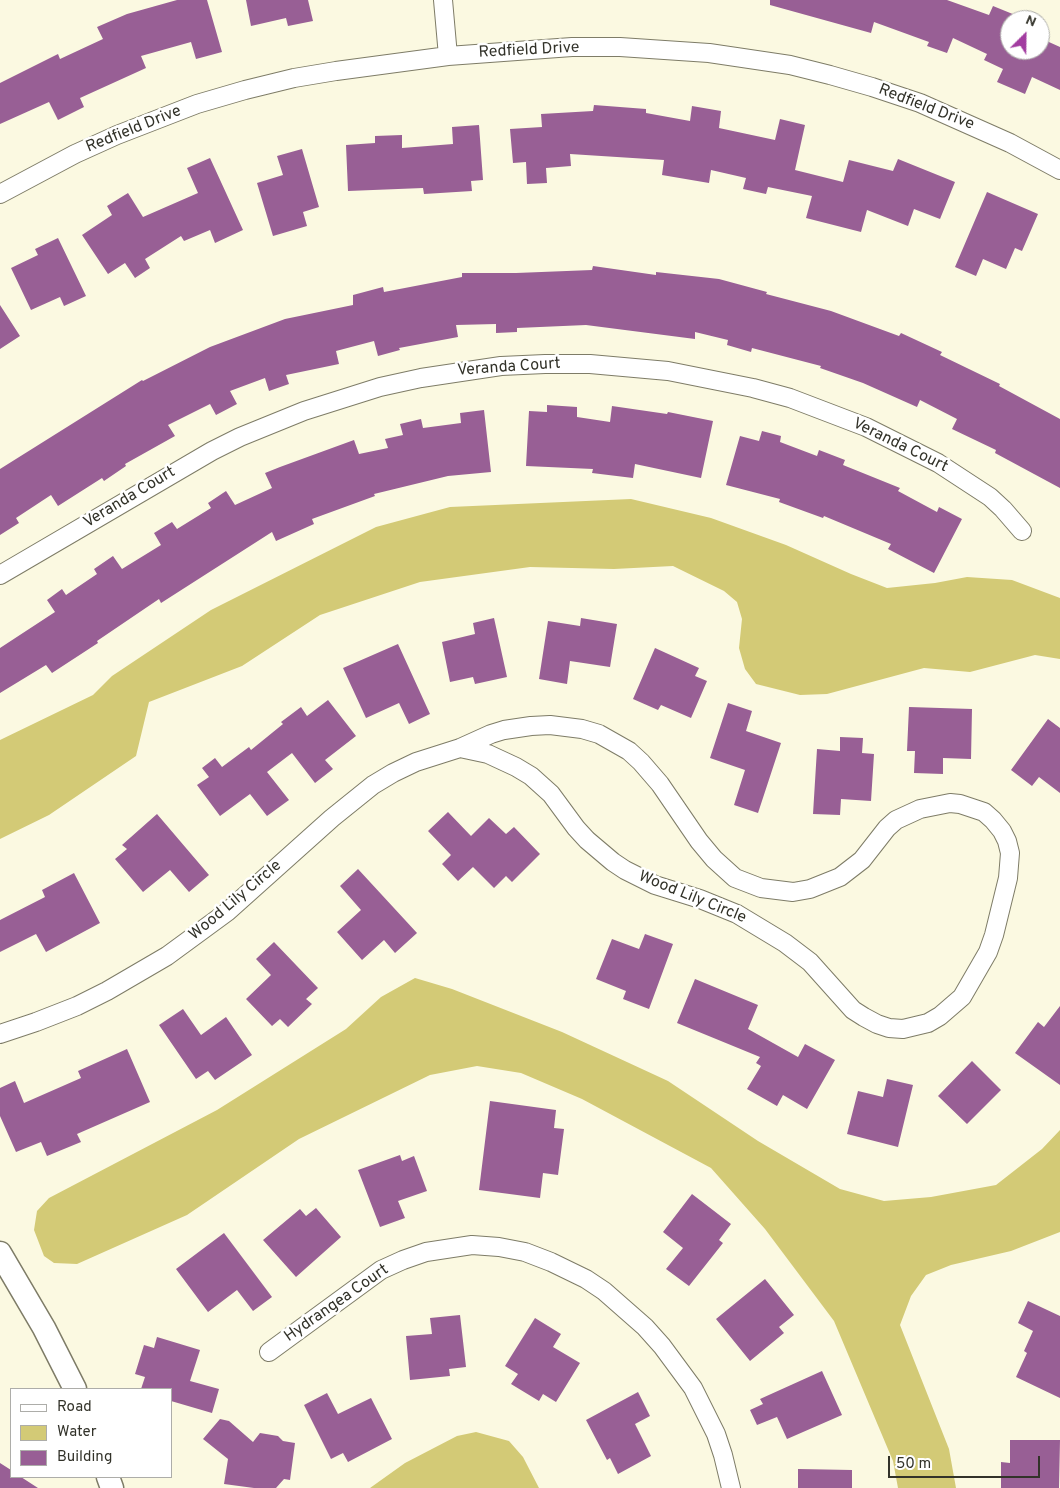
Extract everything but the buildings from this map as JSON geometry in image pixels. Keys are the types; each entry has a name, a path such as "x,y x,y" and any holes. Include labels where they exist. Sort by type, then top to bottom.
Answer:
{"street":[{"path":"444,0 448,56"},
{"name":"Redfield Drive","path":"0,194 75,154 197,104 303,77 336,71 448,56 572,48 620,47 709,53 790,65 872,87 920,103 1010,143 1060,170"},
{"name":"Veranda Court","path":"0,575 212,451 295,414 370,390 421,378 461,370 536,364 590,364 668,371 753,388 790,398 866,427 938,463 990,497 1003,508 1022,531"},
{"name":"Wood Lily Circle","path":"0,1034 77,1006 167,956 227,912 332,818 373,785 393,773 416,762 460,748 491,734 531,726 564,726 599,734 629,751 651,773 699,841 723,868 746,884 778,891 793,892 810,889 840,877 862,860 887,828 896,820 908,814 927,807 950,803 971,807 984,812 993,820 1007,841 1010,853 1008,878 988,952 962,997 940,1016 928,1023 903,1029 889,1028 877,1024 854,1010 810,962 786,943 728,910 655,885 625,870 587,840 551,794 531,776 488,754 460,748"},
{"name":"Hydrangea Court","path":"269,1352 381,1270 403,1260 426,1252 472,1245 499,1247 525,1252 586,1279 625,1308 651,1333 693,1388 716,1434 731,1488"},
{"path":"0,1253 44,1328 74,1388"}],"water":[{"path":"631,499 711,518 786,545 887,588 935,583 967,577 1012,580 1060,598 1060,659 1035,655 970,672 924,668 827,694 800,695 756,684 745,669 739,648 742,619 737,602 724,591 673,566 614,569 530,567 420,582 320,615 242,666 149,702 136,756 49,815 0,839 0,740 93,695 112,676 211,610 376,527 450,507"},
{"path":"415,978 452,989 562,1032 668,1081 758,1141 840,1189 884,1201 931,1197 996,1185 1042,1149 1060,1130 1060,1232 1011,1251 951,1265 926,1275 911,1296 900,1325 949,1449 956,1488 898,1488 893,1461 834,1321 765,1229 711,1168 582,1099 521,1073 477,1066 430,1075 299,1139 187,1215 77,1264 54,1263 44,1256 34,1230 37,1211 49,1198 217,1110 346,1029 381,997"},
{"path":"476,1432 509,1441 523,1457 539,1488 370,1488 405,1463 457,1436"}]}
